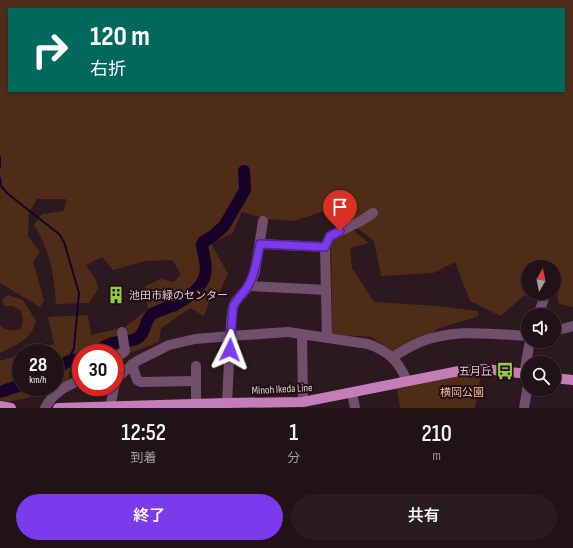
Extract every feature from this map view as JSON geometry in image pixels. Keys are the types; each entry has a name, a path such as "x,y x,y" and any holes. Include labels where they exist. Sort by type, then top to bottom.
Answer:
{"main road":[{"name":"Minoh Ikeda Line","path":"58,408 227,403 280,405 352,393 464,370 485,369 521,373"},
{"path":"561,379 573,380"},
{"path":"0,406 11,408"}],"street":[{"path":"327,338 325,247 330,236 373,214"},
{"path":"227,403 233,307 248,286 255,272 263,221"},
{"path":"260,244 325,247"},
{"path":"248,286 326,290"},
{"path":"561,329 573,326"},
{"path":"122,332 123,344"},
{"path":"124,357 137,360 169,345 195,339 276,332 302,334 368,344 375,347 393,357 407,381"},
{"path":"393,357 418,343 447,335 481,333 521,336"},
{"path":"302,334 302,402"},
{"path":"124,357 137,380 141,382 196,382"},
{"path":"196,366 196,404"},
{"path":"45,408 50,398 66,385 72,383"},
{"path":"352,393 355,408"},
{"path":"110,407 113,396"},
{"path":"524,408 526,396"}],"green space":[{"path":"0,0 573,0 573,307 559,304 558,300 561,300 561,260 521,260 521,298 501,316 470,301 455,262 433,273 381,276 374,241 354,226 342,205 294,221 266,219 242,212 232,234 211,243 228,274 219,293 211,296 204,316 190,308 161,328 159,342 130,353 125,327 148,309 145,286 161,279 174,282 181,274 172,260 146,261 113,270 102,257 86,265 96,280 98,289 89,303 56,304 50,263 44,244 34,225 42,214 64,211 66,199 37,199 29,213 28,236 40,252 33,262 44,300 40,307 0,283"},
{"path":"351,229 369,243 350,248 352,268 374,302 437,306 477,311 479,316 440,328 395,352 371,337 332,334 331,240"},
{"path":"8,295 23,300 36,321 31,333 27,337 18,344 12,344 12,347 0,353 0,325 7,330 21,329 23,321 21,311 13,306 4,306 2,300"},
{"path":"88,315 91,335 117,329 120,344 72,344 72,363 68,381 64,383 64,344 54,344 48,317"},
{"path":"12,357 12,396 32,396 31,397 7,402 0,400 0,361"},
{"name":"横岡公園","path":"481,374 475,408 400,408 397,389 458,376"}],"waterway":[{"path":"0,157 0,167"},
{"path":"110,344 136,339 142,334 149,317 152,314 179,303 193,293 201,284 206,271 202,245 203,242 213,236 224,226 245,190 244,171"},
{"path":"0,178 1,186 7,193 60,235 64,242 79,293 74,348 68,361"},
{"path":"64,364 72,360"},
{"path":"0,392 12,388"}],"place":[{"name":"池田市緑のセンター","path":"116,295"},
{"name":"五月丘","path":"505,371"}],"route":[{"path":"230,350 233,307 248,286 255,272 260,244 325,247 330,236 340,231"}]}
